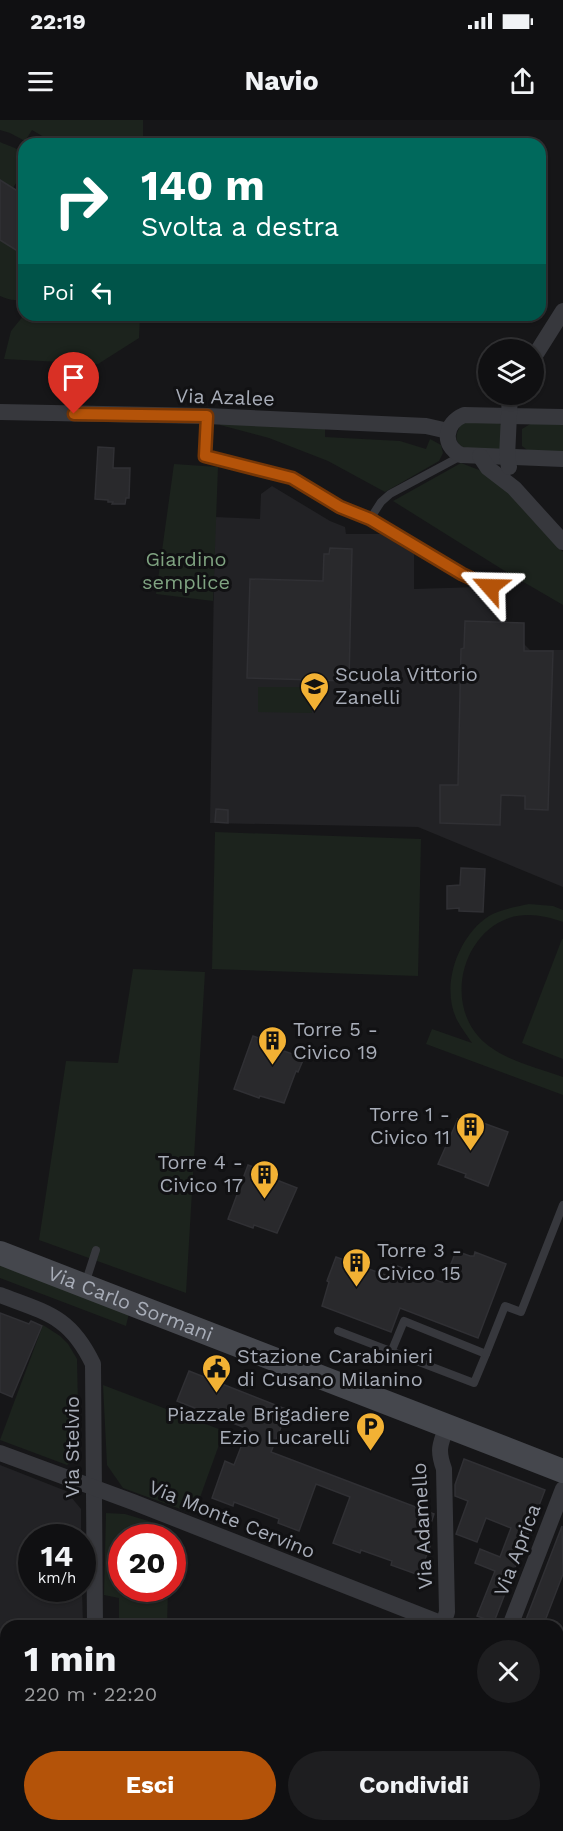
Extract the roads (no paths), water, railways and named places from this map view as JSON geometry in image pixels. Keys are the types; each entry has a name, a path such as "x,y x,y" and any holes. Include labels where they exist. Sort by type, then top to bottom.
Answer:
{"main road":[{"name":"Via Carlo Sormani","path":"0,1253 563,1471"}],"street":[{"path":"544,341 563,311"},
{"path":"509,405 507,457 514,488"},
{"name":"Via Azalee","path":"0,412 207,416 426,426 448,431"},
{"path":"563,417 464,415 456,418 448,431 451,448 461,455 563,459"},
{"path":"480,456 488,468 514,488 563,542"},
{"name":"Via Carlo Sormani","path":"0,1295 57,1318"},
{"name":"Via Stelvio","path":"57,1318 85,1347 93,1364 95,1620"},
{"name":"Via Adamello","path":"446,1620 444,1469 439,1456 439,1448 447,1426"},
{"name":"Via Monte Cervino","path":"0,1453 133,1502 433,1620"},
{"name":"Via Aprica","path":"512,1620 563,1490"}],"lane":[{"path":"207,416 205,456 292,478 340,507 370,519 462,574 490,587"},
{"path":"370,519 381,502 390,494 461,455"},
{"path":"338,1331 474,1383 505,1306 521,1312 563,1205"},
{"path":"85,1286 96,1250"},
{"path":"392,1350 404,1321 486,1354"}],"place":[{"name":"Scuola Vittorio Zanelli","path":"314,712"},
{"name":"Torre 5 - Civico 19","path":"272,1066"},
{"name":"Torre 1 - Civico 11","path":"471,1152"},
{"name":"Torre 4 - Civico 17","path":"264,1200"},
{"name":"Torre 3 - Civico 15","path":"356,1288"},
{"name":"Stazione Carabinieri di Cusano Milanino","path":"216,1394"},
{"name":"Piazzale Brigadiere Ezio Lucarelli","path":"371,1452"}],"park label":[{"name":"Giardino semplice","path":"186,570"}]}
